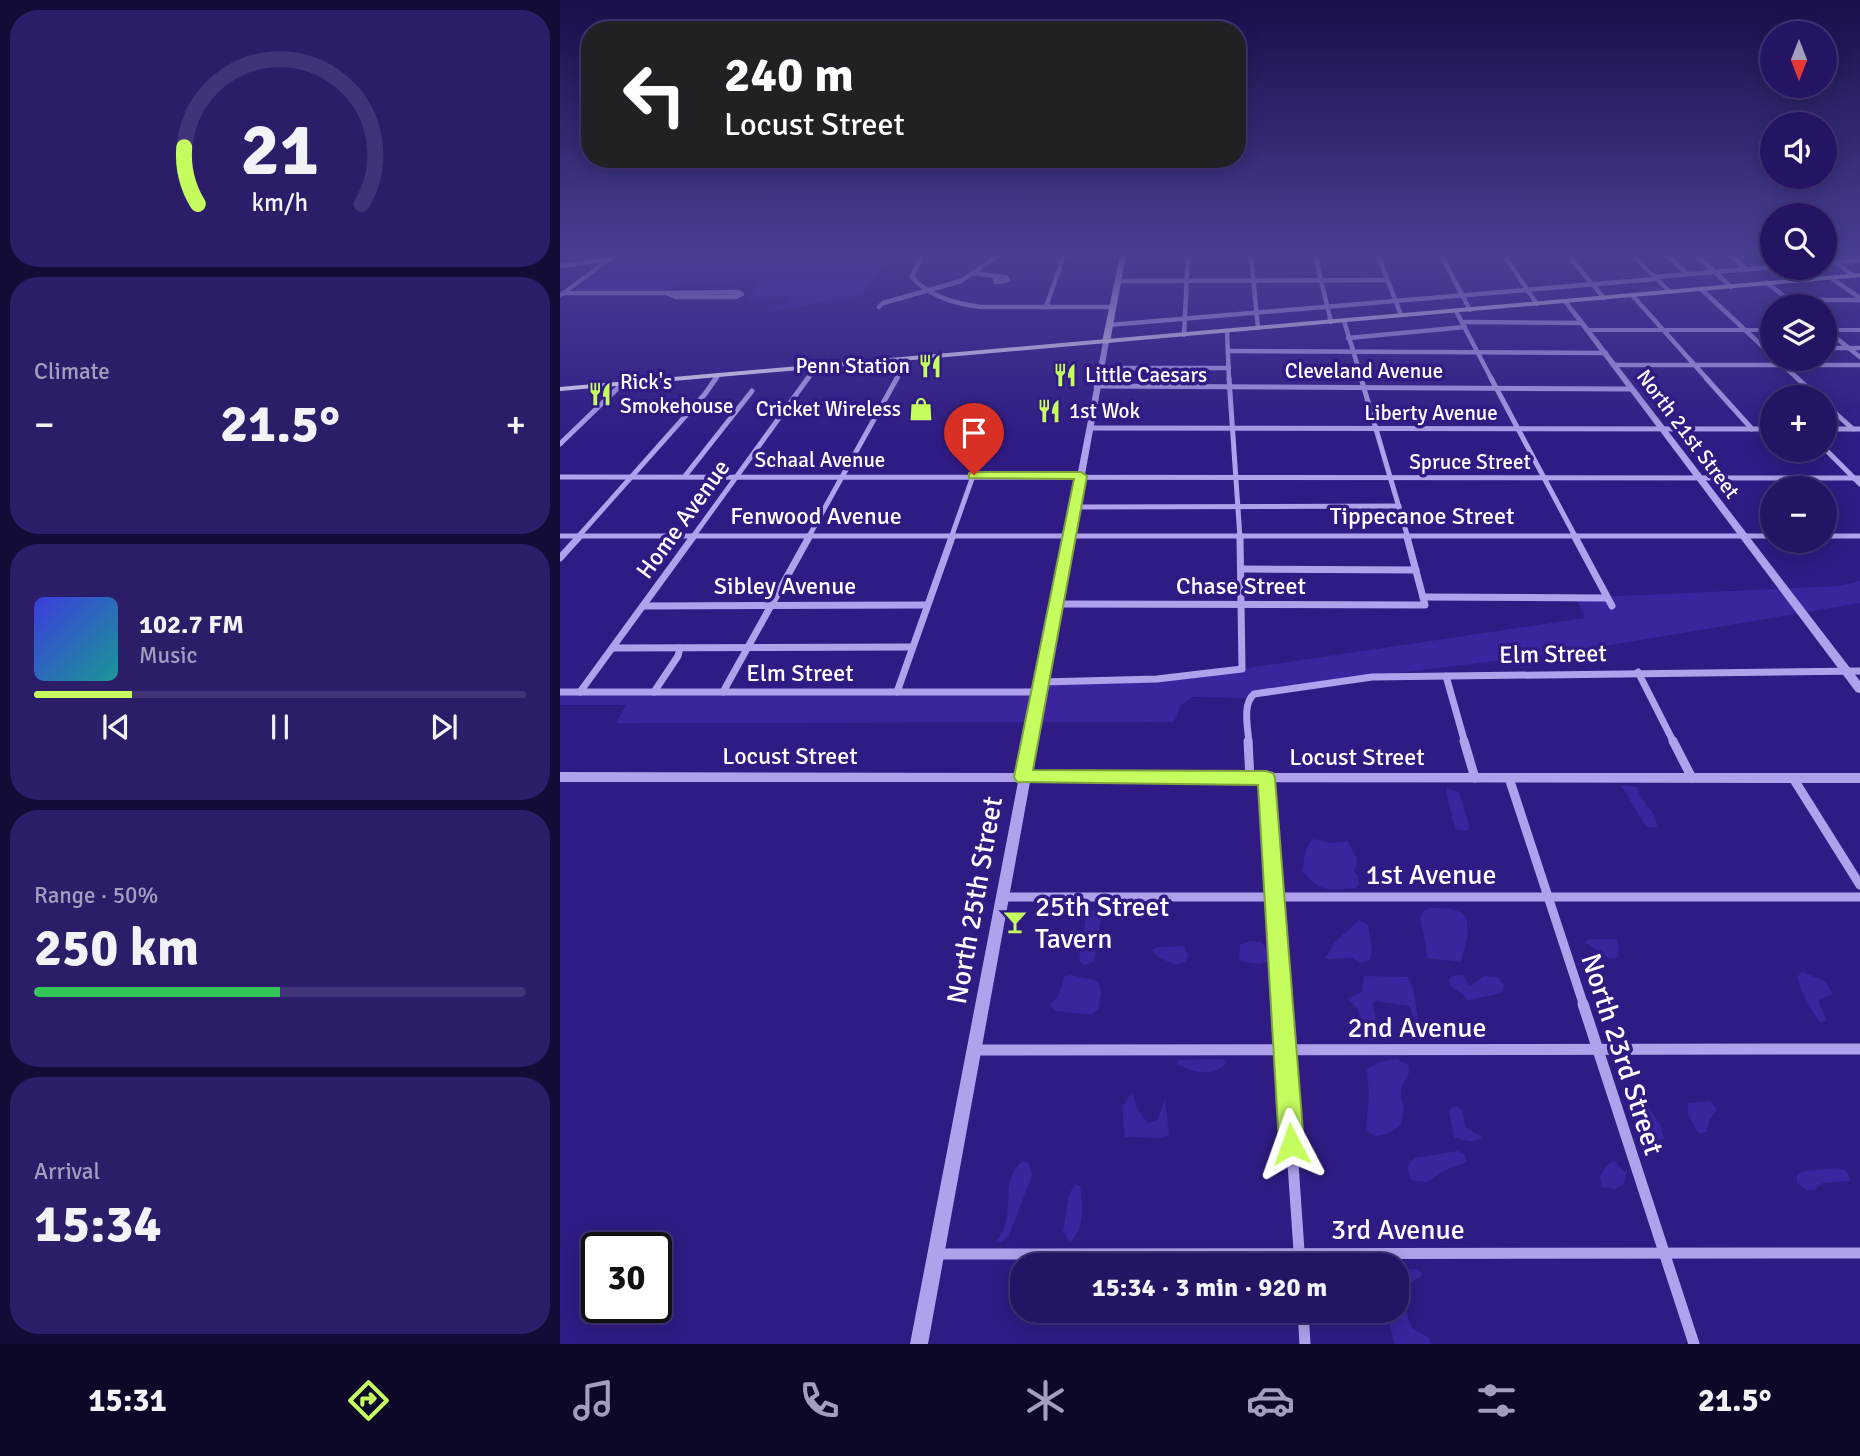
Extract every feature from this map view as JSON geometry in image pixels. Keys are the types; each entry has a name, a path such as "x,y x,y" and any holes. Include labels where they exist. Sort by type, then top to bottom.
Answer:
{"main road":[{"path":"1106,342 1111,318"},
{"path":"560,389 1375,318"}],"street":[{"path":"1109,325 1197,318"},
{"path":"1257,318 1258,328"},
{"path":"1330,318 1331,322"},
{"path":"1460,318 1612,606"},
{"name":"North 21st Street","path":"1577,318 1860,689"},
{"path":"1653,318 1752,429"},
{"path":"1732,318 1760,344"},
{"path":"1184,319 1184,335"},
{"path":"1344,321 1392,478 1423,597 1607,598"},
{"path":"1348,338 1464,325 1581,323"},
{"path":"1587,330 1760,330"},
{"path":"1837,330 1860,330"},
{"path":"1227,331 1242,605"},
{"path":"1837,339 1860,357"},
{"name":"North 25th Street","path":"919,1344 1106,342"},
{"path":"1837,348 1860,348"},
{"path":"1228,351 1606,353"},
{"path":"723,692 908,359"},
{"path":"1613,365 1760,365"},
{"path":"1837,365 1860,365"},
{"name":"Home Avenue","path":"580,692 816,367"},
{"path":"1100,368 1228,368"},
{"path":"1790,371 1805,385"},
{"path":"560,558 705,394 718,375"},
{"path":"560,444 622,384"},
{"name":"Cleveland Avenue","path":"1096,386 1632,389"},
{"path":"685,476 752,391"},
{"path":"1837,413 1857,429"},
{"name":"Liberty Avenue","path":"1090,428 1760,429"},
{"path":"1837,429 1857,429"},
{"path":"1837,460 1860,484"},
{"path":"897,692 974,475"},
{"name":"Schaal Avenue","path":"560,477 1081,476"},
{"name":"Spruce Street","path":"1081,476 1857,478"},
{"path":"1076,507 1399,506"},
{"name":"Fenwood Avenue","path":"560,536 1071,536"},
{"name":"Tippecanoe Street","path":"1071,536 1760,536"},
{"path":"1837,536 1860,536"},
{"path":"1241,569 1416,570"},
{"name":"Chase Street","path":"1057,604 1425,605 1423,597"},
{"name":"Sibley Avenue","path":"643,606 926,605"},
{"name":"Elm Street","path":"560,692 897,692 1042,687 1157,679 1242,669 1242,605"},
{"path":"613,648 912,648"},
{"path":"654,692 678,656 680,648"},
{"name":"Elm Street","path":"1250,779 1249,698 1254,694 1357,678 1860,671"},
{"path":"1638,672 1692,778"},
{"path":"1446,676 1475,778"},
{"name":"Locust Street","path":"560,777 1860,778"},
{"path":"1266,778 1299,1253"},
{"name":"North 23rd Street","path":"1509,778 1694,1344"},
{"path":"1793,778 1860,885"},
{"name":"1st Avenue","path":"1002,897 1860,897"},
{"name":"2nd Avenue","path":"973,1050 1860,1049"},
{"name":"3rd Avenue","path":"1409,1257 1860,1253"},
{"name":"3rd Avenue","path":"935,1254 1010,1255"},
{"path":"1304,1323 1305,1344"}],"shaded area":[{"path":"1860,581 1860,603 1569,652 1358,678 1249,698 1193,697 1181,705 1174,722 616,723 626,705 560,705 560,692 1029,689 1042,679 1090,682 1242,669 1585,618 1576,598 1839,586"},
{"path":"1621,785 1637,787 1641,798 1654,816 1657,827 1646,827"},
{"path":"1447,788 1459,793 1470,827 1468,831 1455,829"},
{"path":"1313,839 1331,843 1348,841 1357,859 1354,871 1359,884 1356,888 1320,887 1302,871 1306,849"},
{"path":"1430,908 1454,910 1466,917 1468,933 1461,962 1426,958 1421,919 1422,913"},
{"path":"1088,909 1099,911 1101,918 1094,961 1085,965 1079,961 1086,918 1081,912"},
{"path":"1359,920 1368,925 1372,949 1370,960 1360,963 1352,958 1325,959 1335,942"},
{"path":"1591,939 1616,939 1618,957 1610,959 1585,942"},
{"path":"1251,941 1261,942 1265,946 1267,961 1260,964 1239,961 1240,945"},
{"path":"1184,946 1188,955 1185,962 1175,965 1157,956 1152,950 1157,947"},
{"path":"1802,972 1825,981 1833,994 1818,1001 1826,1020 1821,1023 1799,983 1797,977"},
{"path":"1462,975 1470,986 1485,976 1498,977 1504,986 1502,993 1469,1000 1451,986 1449,980 1452,976"},
{"path":"1064,976 1098,981 1101,992 1098,1010 1091,1015 1056,1011 1050,1006 1060,993"},
{"path":"1364,976 1408,977 1413,987 1418,1019 1416,1023 1409,1006 1376,1001 1373,1005 1377,1030 1373,1041 1363,1037 1358,1009 1347,998 1362,992"},
{"path":"1224,1059 1227,1063 1209,1072 1176,1064 1178,1060"},
{"path":"1396,1059 1408,1064 1409,1073 1402,1085 1404,1108 1401,1125 1390,1133 1375,1136 1366,1131 1369,1095 1367,1069 1379,1062"},
{"path":"1132,1092 1137,1108 1147,1123 1157,1120 1165,1099 1169,1135 1162,1138 1125,1137 1122,1107"},
{"path":"1710,1101 1717,1109 1709,1121 1707,1132 1698,1133 1688,1113 1688,1103"},
{"path":"1638,1103 1646,1103 1661,1126 1664,1139 1655,1140 1642,1132"},
{"path":"1455,1106 1462,1110 1466,1128 1482,1137 1472,1141 1454,1137 1449,1110"},
{"path":"1458,1151 1464,1154 1467,1162 1428,1182 1412,1180 1407,1167 1414,1158"},
{"path":"1023,1161 1029,1163 1032,1176 1009,1235 1002,1242 995,1243 1006,1220 1012,1175"},
{"path":"1614,1161 1626,1173 1624,1184 1615,1189 1602,1187 1600,1175 1608,1164"},
{"path":"1838,1168 1847,1171 1850,1181 1823,1183 1814,1190 1806,1190 1797,1182 1797,1174 1805,1171"},
{"path":"1075,1184 1080,1186 1082,1216 1078,1230 1070,1242 1063,1232 1069,1195"},
{"path":"1417,1269 1423,1274 1409,1285 1409,1270"},
{"path":"1409,1321 1411,1327 1429,1338 1432,1344 1395,1344 1389,1323"}],"place":[{"name":"Penn Station","path":"930,366"},
{"name":"Little Caesars","path":"1065,375"},
{"name":"Rick's Smokehouse","path":"600,394"},
{"name":"Cricket Wireless","path":"921,409"},
{"name":"1st Wok","path":"1049,411"},
{"name":"25th Street Tavern","path":"1015,922"}],"route":[{"path":"974,475 1081,476 1023,777 1266,778 1291,1144"}]}
